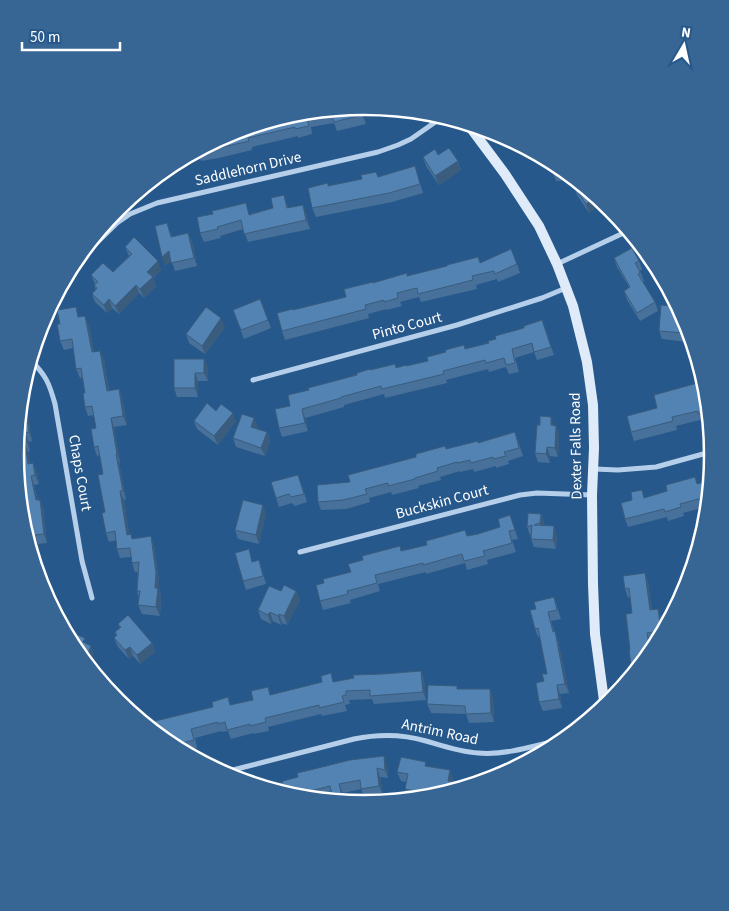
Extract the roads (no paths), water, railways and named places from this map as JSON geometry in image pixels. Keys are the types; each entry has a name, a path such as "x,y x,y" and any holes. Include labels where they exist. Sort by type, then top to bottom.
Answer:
{"street":[{"name":"Saddlehorn Drive","path":"108,231 130,214 143,208 378,152 398,146 435,122"},
{"name":"Dexter Falls Road","path":"475,133 505,174 539,226 558,264 580,329 588,362 593,406 594,469 592,495 595,634 604,697"},
{"path":"558,264 623,233"},
{"name":"Pinto Court","path":"253,380 457,326 542,298 566,288"},
{"name":"Chaps Court","path":"36,365 44,374 49,384 55,404 82,561 92,598"},
{"path":"594,469 618,470 656,467 705,454"},
{"name":"Buckskin Court","path":"300,552 520,495 537,493 592,495"},
{"name":"Antrim Road","path":"233,770 371,735 408,737 464,752 480,754 500,753 549,742"}]}
